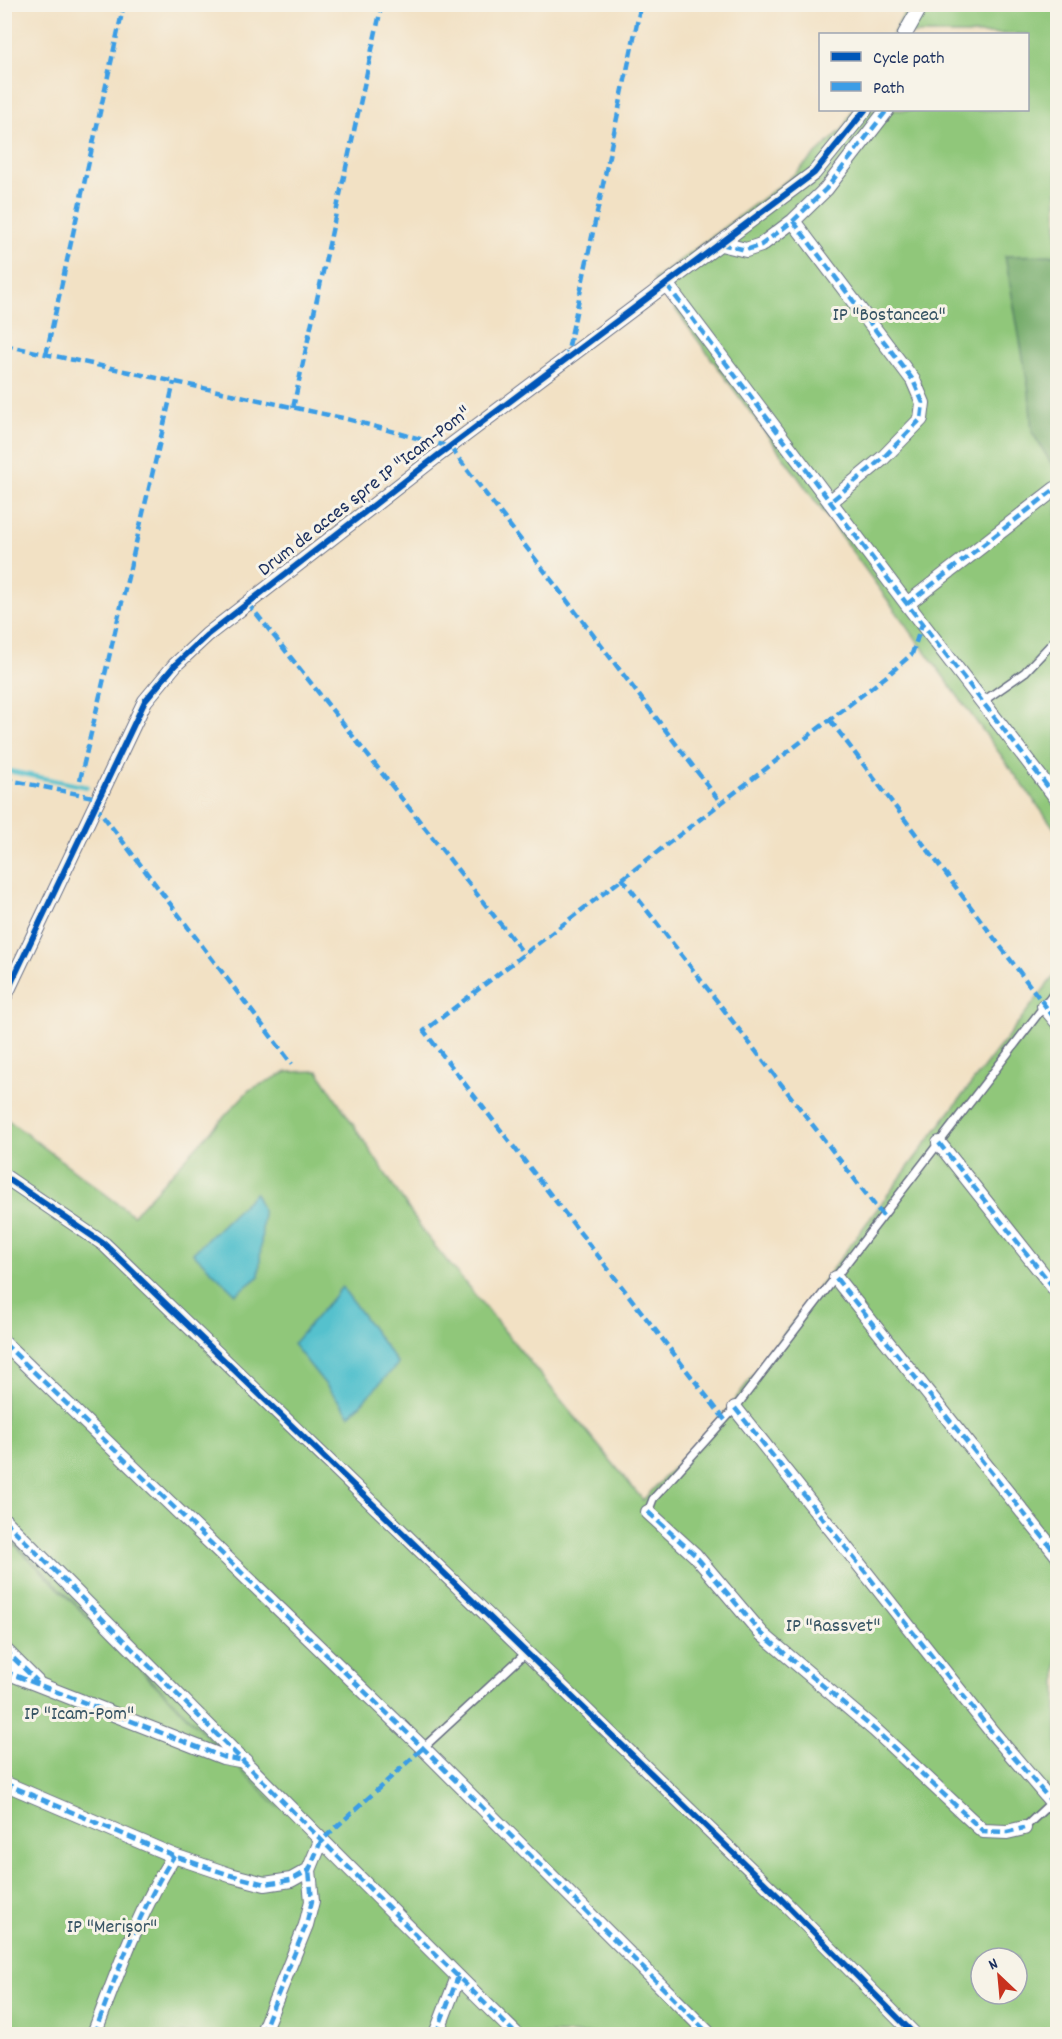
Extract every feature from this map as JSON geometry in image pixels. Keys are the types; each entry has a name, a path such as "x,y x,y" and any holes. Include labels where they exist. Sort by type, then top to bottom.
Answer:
{"street":[{"path":"906,33 922,4"},
{"name":"Drum de acces spre IP \"Icam-Pom\"","path":"4,998 145,701 175,665 207,635 437,456 814,173 864,111"},
{"path":"721,244 746,250 761,245 793,221 826,189 886,111"},
{"path":"793,221 914,380 924,403 921,419 883,458 830,502"},
{"path":"667,285 1058,800"},
{"path":"907,604 1055,489"},
{"path":"1044,1006 1058,1023"},
{"path":"939,1143 1058,1293"},
{"path":"4,1176 104,1245 230,1364 781,1899 914,2034"},
{"path":"836,1278 1058,1556"},
{"path":"4,1343 423,1748 709,2034"},
{"path":"735,1408 992,1732 1054,1799"},
{"path":"648,1512 694,1555 762,1634 875,1730 983,1831 1007,1832 1024,1828"},
{"path":"4,1520 245,1761 321,1841 516,2034"},
{"path":"4,1649 41,1685"},
{"path":"4,1671 223,1757 245,1761"},
{"path":"6,1787 174,1856 230,1875 266,1884 291,1880 309,1870"},
{"path":"262,2034 306,1925 312,1901 309,1870 321,1841"},
{"path":"94,2034 129,1944 174,1856"},
{"path":"436,2034 458,1977"}],"lane":[{"path":"982,702 1025,672 1058,637"},
{"path":"648,1512 653,1499 735,1408 1058,988"},
{"path":"423,1748 526,1653"},
{"path":"1024,1828 1054,1799"}],"green space":[{"name":"IP \"Bostancea\"","path":"909,5 1057,5 1057,832 654,280 790,178 843,129 852,111 1029,111 1029,33 894,33"},
{"path":"1058,255 1057,473 1032,432 1029,391 1005,256"},
{"path":"1057,972 1057,2034 5,2034 5,1535 279,1808 5,1533 4,1117 133,1215 249,1090 287,1072 318,1071 425,1234 643,1500 728,1409"}],"water":[{"path":"255,1193 263,1211 259,1276 236,1294 193,1253"},
{"path":"342,1287 398,1364 350,1415 293,1344"}],"waterway":[{"path":"4,770 87,787"}],"marked path":[{"path":"46,355 124,4"},
{"path":"293,408 382,4"},
{"path":"566,360 641,4"},
{"path":"721,244 746,250 761,245 793,221 826,189 886,111"},
{"path":"793,221 913,380 923,403 921,419 883,458 830,502"},
{"path":"667,285 1058,800"},
{"path":"4,345 347,419 450,447 721,803"},
{"path":"80,780 174,382"},
{"path":"907,604 1055,489"},
{"path":"248,603 524,954"},
{"path":"725,1420 424,1031 888,675 912,654 922,624"},
{"path":"830,720 1058,1023"},
{"path":"4,779 98,798"},
{"path":"95,805 292,1064"},
{"path":"622,878 883,1216"},
{"path":"939,1143 1058,1293"},
{"path":"836,1278 1058,1556"},
{"path":"4,1343 423,1748 709,2034"},
{"path":"735,1408 992,1732 1051,1801"},
{"path":"648,1512 695,1555 762,1634 875,1730 983,1831 1007,1832 1024,1828"},
{"path":"4,1520 516,2034"},
{"path":"4,1649 37,1681"},
{"path":"4,1671 223,1757 245,1761"},
{"path":"4,1783 174,1856 265,1884 291,1880 309,1870 321,1841 423,1748"},
{"path":"94,2034 139,1920 174,1856"},
{"path":"262,2034 306,1925 312,1901 309,1870"},
{"path":"436,2034 458,1977"}],"cycle path":[{"path":"4,998 145,701 175,665 207,635 437,456 814,173 864,111"},
{"path":"4,1176 104,1244 781,1899 914,2034"}],"park label":[{"name":"IP \"Rassvet\"","path":"833,1627"},
{"name":"IP \"Icam-Pom\"","path":"79,1715"},
{"name":"IP \"Merișor\"","path":"112,1928"}]}
